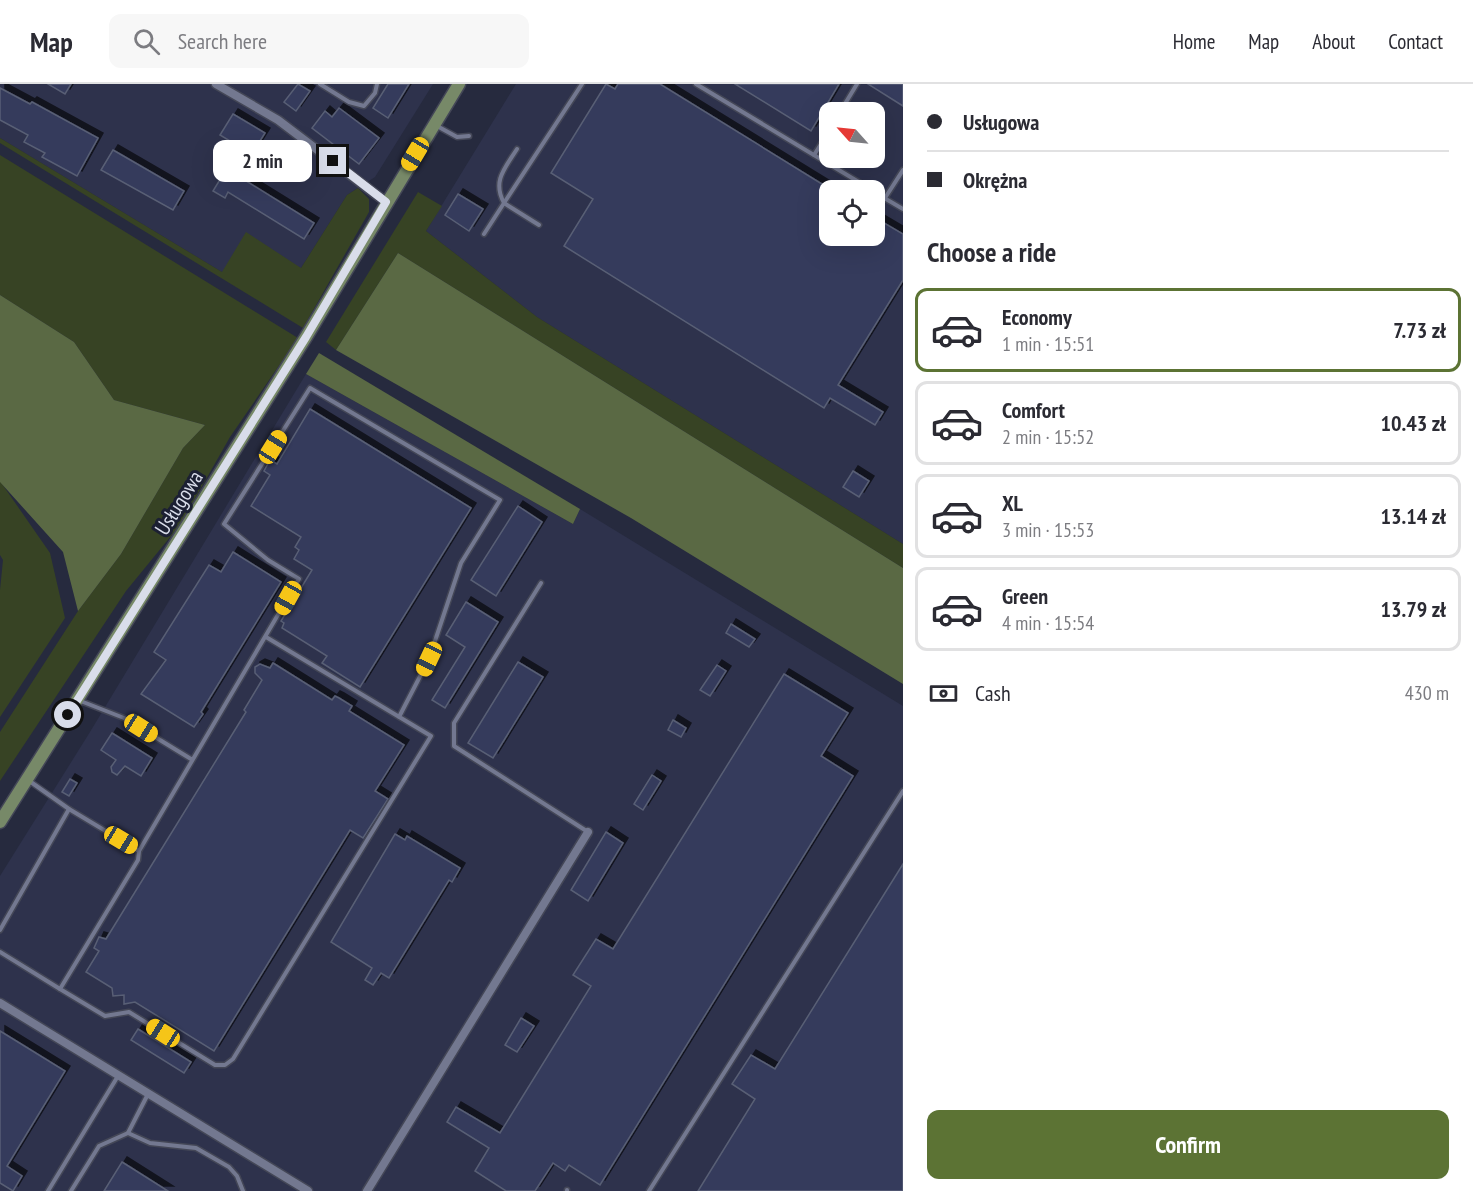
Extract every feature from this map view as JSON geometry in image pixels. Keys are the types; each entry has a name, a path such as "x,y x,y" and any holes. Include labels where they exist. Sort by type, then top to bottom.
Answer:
{"street":[{"path":"216,84 278,120 386,202"},
{"name":"Usługowa","path":"0,822 306,337 459,84"},
{"path":"367,1191 588,832"},
{"path":"0,1003 308,1191"}],"lane":[{"path":"320,84 349,102 364,106 375,93 377,84"},
{"path":"484,234 582,84"},
{"path":"696,84 855,180"},
{"path":"846,102 857,84"},
{"path":"433,125 457,137 469,136"},
{"path":"814,155 819,147"},
{"path":"517,148 498,182 498,192 504,203 539,225"},
{"path":"903,170 885,198 903,209"},
{"path":"60,989 138,860 139,851 191,759 267,637 299,579 268,560 224,524 310,388 500,500 461,563 429,659 399,717"},
{"path":"542,583 454,723 454,746 588,832"},
{"path":"0,952 105,1016 129,1012 215,1065 225,1065 233,1059 431,736 267,637"},
{"path":"78,700 124,718 191,759"},
{"path":"28,779 69,809 139,851"},
{"path":"649,1191 903,791"},
{"path":"0,930 69,809"},
{"path":"48,1191 119,1075"},
{"path":"71,1191 99,1146 128,1133 148,1093"},
{"path":"128,1133 150,1143 196,1148 230,1167 237,1176 243,1191"}],"shaded area":[{"path":"0,84 433,84 375,177 347,195 301,268 222,272 0,138"},
{"path":"516,84 903,84 903,544 537,317 426,231"},
{"path":"306,374 573,524 580,509 903,706 903,1191 0,1191 0,876 90,732"}],"green space":[{"path":"0,138 222,272 246,232 301,268 347,195 358,188 369,199 369,212 303,328 0,143"},
{"path":"0,155 298,338 230,437 180,525 126,591 0,781 0,732 78,611 121,554 183,448 205,425 114,400 74,342 0,295"},
{"path":"418,192 442,206 426,231 537,317 903,544 903,568 398,253 336,350 326,342"},
{"path":"398,253 903,568 903,684 631,518 336,350"},
{"path":"0,295 74,342 114,400 205,425 183,448 121,554 78,611 63,552 0,482"},
{"path":"319,353 580,509 573,524 306,374"},
{"path":"0,481 50,553 65,618 0,717 0,590 3,560 0,555"}],"building":[{"path":"48,84 71,84 65,94"},
{"path":"298,84 310,91 296,111 284,102"},
{"path":"388,84 409,84 388,118 373,108"},
{"path":"606,84 615,89 618,84 660,84 819,182 819,246 885,246 885,223 903,234 903,280 838,385 883,412 875,425 830,398 824,408 564,246 593,199 551,173"},
{"path":"735,84 839,84 828,102 819,102 819,118 811,131"},
{"path":"868,84 903,84 903,106"},
{"path":"0,88 30,104 32,102 98,138 77,176 42,157 45,153 24,142 28,135 0,120"},
{"path":"339,108 379,138 359,164 312,128 325,111 332,117"},
{"path":"233,114 265,133 238,176 314,223 304,239 228,192 225,198 213,191 240,147 220,135"},
{"path":"113,150 184,191 173,210 101,170"},
{"path":"458,194 483,209 469,231 445,215"},
{"path":"310,409 471,508 360,687 322,663 327,656 282,628 284,623 281,621 312,570 294,559 299,550 295,547 301,537 251,506 270,475 264,471 270,460 277,464"},
{"path":"853,471 869,481 859,497 843,487"},
{"path":"518,506 542,522 496,596 471,580"},
{"path":"233,552 281,582 194,727 141,694 166,660 154,652 209,565 221,572"},
{"path":"466,602 498,622 445,708 432,700 465,647 446,635"},
{"path":"731,624 755,639 749,647 726,633"},
{"path":"518,662 543,677 493,758 468,743"},
{"path":"273,663 332,700 335,696 352,706 349,711 404,745 375,791 388,799 363,838 350,830 214,1051 135,1002 124,1004 124,995 113,996 112,988 86,972 99,951 94,948 99,937 106,939 246,712 244,710 262,680 255,673 255,667 260,664 270,668"},
{"path":"717,665 726,671 710,696 700,690"},
{"path":"784,674 848,713 821,756 853,776 600,1185 569,1165 565,1171 553,1163 535,1191 506,1191 475,1171 489,1148 447,1122 456,1107 500,1133 591,986 573,975 596,939 613,949"},
{"path":"673,720 686,728 681,737 668,730"},
{"path":"112,733 152,758 141,776 125,766 117,775 112,772 111,767 116,760 101,750"},
{"path":"652,775 661,781 643,810 634,804"},
{"path":"70,779 77,783 69,796 62,792"},
{"path":"606,832 623,843 588,901 571,890"},
{"path":"395,834 405,840 407,836 460,868 452,882 449,880 389,978 381,973 373,985 365,980 372,968 331,942"},
{"path":"903,864 903,1191 698,1191 755,1099 732,1084 751,1055 775,1069"},
{"path":"521,1018 534,1026 517,1052 505,1045"},
{"path":"138,1029 191,1062 184,1073 131,1040"},
{"path":"0,1031 65,1071 7,1166 22,1176 13,1191 0,1183"},
{"path":"122,1162 168,1191 104,1191"}],"route":[{"path":"68,715 306,337 386,202 333,161"}]}
